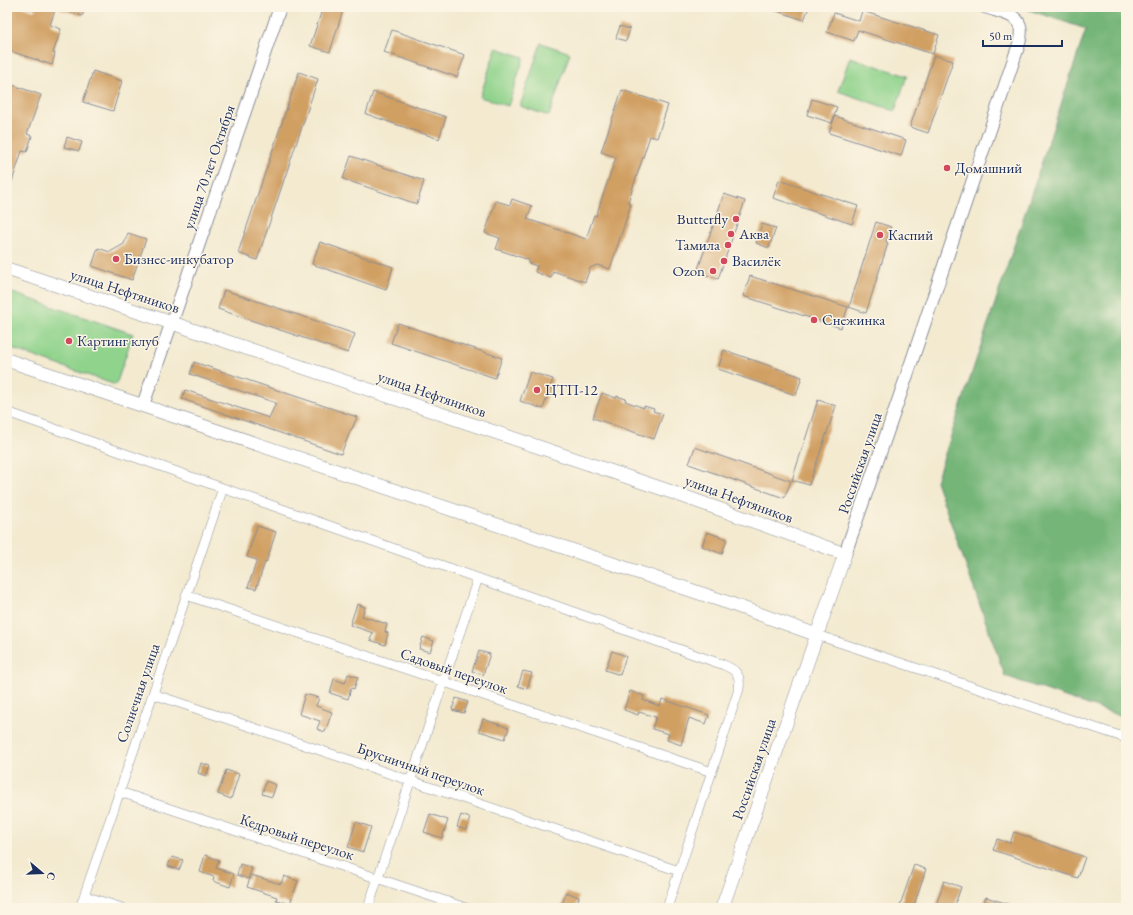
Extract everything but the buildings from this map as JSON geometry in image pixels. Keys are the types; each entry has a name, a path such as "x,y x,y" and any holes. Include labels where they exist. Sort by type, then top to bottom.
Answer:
{"main road":[{"name":"улица Нефтяников","path":"7,269 172,323 663,489 845,554"},
{"path":"7,360 718,599 817,635"},
{"name":"Российская улица","path":"722,908 845,554"}],"street":[{"name":"улица 70 лет Октября","path":"143,405 280,7"},
{"name":"Российская улица","path":"845,554 931,306 1019,44 1021,26 1018,20 1013,16 985,7"},
{"path":"7,412 724,665 737,673 740,681 739,689 667,908"},
{"name":"Солнечная улица","path":"80,908 223,488"},
{"path":"368,908 478,578"},
{"name":"Садовый переулок","path":"186,595 712,772"},
{"path":"817,635 1126,738"},
{"name":"Брусничный переулок","path":"153,694 680,871"},
{"name":"Кедровый переулок","path":"120,792 466,908"},
{"path":"85,896 122,908"}],"green space":[{"path":"1020,7 1126,7 1126,718 1005,676 936,481 1086,29"},
{"path":"541,43 570,53 549,116 520,106"},
{"path":"496,48 524,57 508,106 480,97"},
{"path":"850,57 907,76 895,111 838,91"},
{"name":"Картинг клуб","path":"7,291 133,334 116,385 7,347"}],"place":[{"name":"Домашний","path":"947,168"},
{"name":"Butterfly","path":"736,219"},
{"name":"Аква","path":"731,234"},
{"name":"Каспий","path":"880,235"},
{"name":"Тамила","path":"728,245"},
{"name":"Бизнес-инкубатор","path":"116,259"},
{"name":"Василёк","path":"724,261"},
{"name":"Ozon","path":"713,271"},
{"name":"Снежинка","path":"814,320"},
{"name":"Картинг клуб","path":"69,341"},
{"name":"ЦТП-12","path":"537,390"}]}
